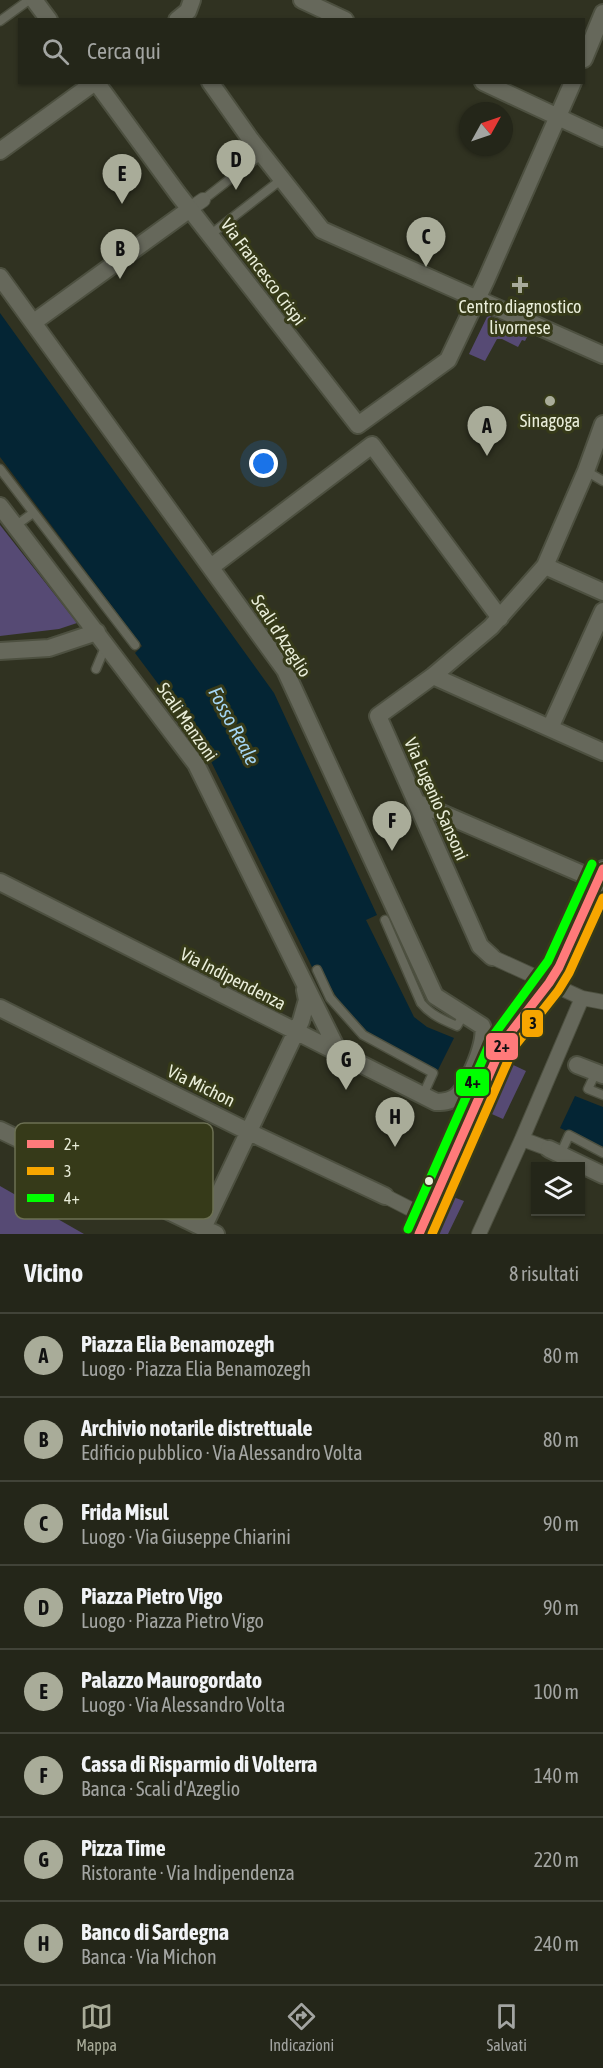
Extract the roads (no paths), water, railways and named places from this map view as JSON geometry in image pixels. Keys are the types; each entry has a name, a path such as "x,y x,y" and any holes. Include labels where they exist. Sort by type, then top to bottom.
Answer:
{"street":[{"path":"34,0 48,18"},
{"path":"179,18 188,11 192,0"},
{"path":"302,0 341,18"},
{"path":"585,57 603,14"},
{"path":"0,151 92,84"},
{"name":"Via Francesco Crispi","path":"97,84 197,205 210,235 358,425 448,360 477,299"},
{"path":"211,84 262,154 322,230 603,355"},
{"path":"487,84 603,138"},
{"path":"477,299 572,84"},
{"path":"34,322 197,205"},
{"name":"Scali d'Azeglio","path":"0,277 285,670 435,996 482,1026 483,1042 457,1094"},
{"path":"603,424 586,471 545,566 495,622 433,676 603,752"},
{"path":"211,567 372,445 495,622"},
{"name":"Scali Manzoni","path":"0,506 196,764 339,1053"},
{"path":"545,566 603,592"},
{"path":"549,728 603,611"},
{"path":"0,651 49,648 102,638"},
{"name":"Via Eugenio Sansoni","path":"433,676 378,716 480,946 492,957"},
{"path":"416,802 580,873"},
{"path":"419,1234 496,1058 509,1033 559,967 603,868"},
{"name":"Via Indipendenza","path":"0,882 436,1102 457,1094"},
{"path":"492,957 582,998 603,1002"},
{"name":"Scali Manzoni","path":"208,1232 247,1131 301,1021 307,1000 304,985"},
{"path":"479,1234 582,998"},
{"name":"Via Michon","path":"0,1008 247,1131 385,1196"},
{"path":"557,1056 600,1074"},
{"path":"0,1130 15,1137"},
{"path":"522,1139 603,1175"},
{"path":"385,1196 426,1217"},
{"path":"181,1219 208,1232"}],"lane":[{"path":"0,21 29,0"},
{"path":"197,205 262,154"},
{"path":"210,235 282,179"},
{"path":"0,469 135,645"},
{"path":"586,471 603,481"},
{"path":"15,526 33,513"},
{"path":"96,669 102,638"},
{"path":"386,920 426,1009 435,1016 457,1026 464,1014"},
{"path":"317,970 330,998 363,1035 433,1073 423,1095"},
{"path":"600,1074 588,1089 603,1095"},
{"path":"554,1152 569,1135 603,1153"}],"water":[{"name":"Fosso Reale","path":"0,313 274,693 377,915 366,920 414,1017 427,1027 454,1038 438,1070 387,1045 369,1033 343,1006 319,966 312,967 201,741 135,653 142,646 0,457"},
{"path":"575,1096 603,1107 603,1147 560,1128"}],"place":[{"name":"Piazza Pietro Vigo","path":"236,190"},
{"name":"Palazzo Maurogordato","path":"122,204"},
{"name":"Frida Misul","path":"426,267"},
{"name":"Archivio notarile distrettuale","path":"120,279"},
{"name":"Centro diagnostico livornese","path":"520,285"},
{"name":"Sinagoga","path":"550,401"},
{"name":"Piazza Elia Benamozegh","path":"487,456"},
{"name":"Cassa di Risparmio di Volterra","path":"392,851"},
{"name":"Pizza Time","path":"346,1090"},
{"name":"Banco di Sardegna","path":"395,1147"}]}
